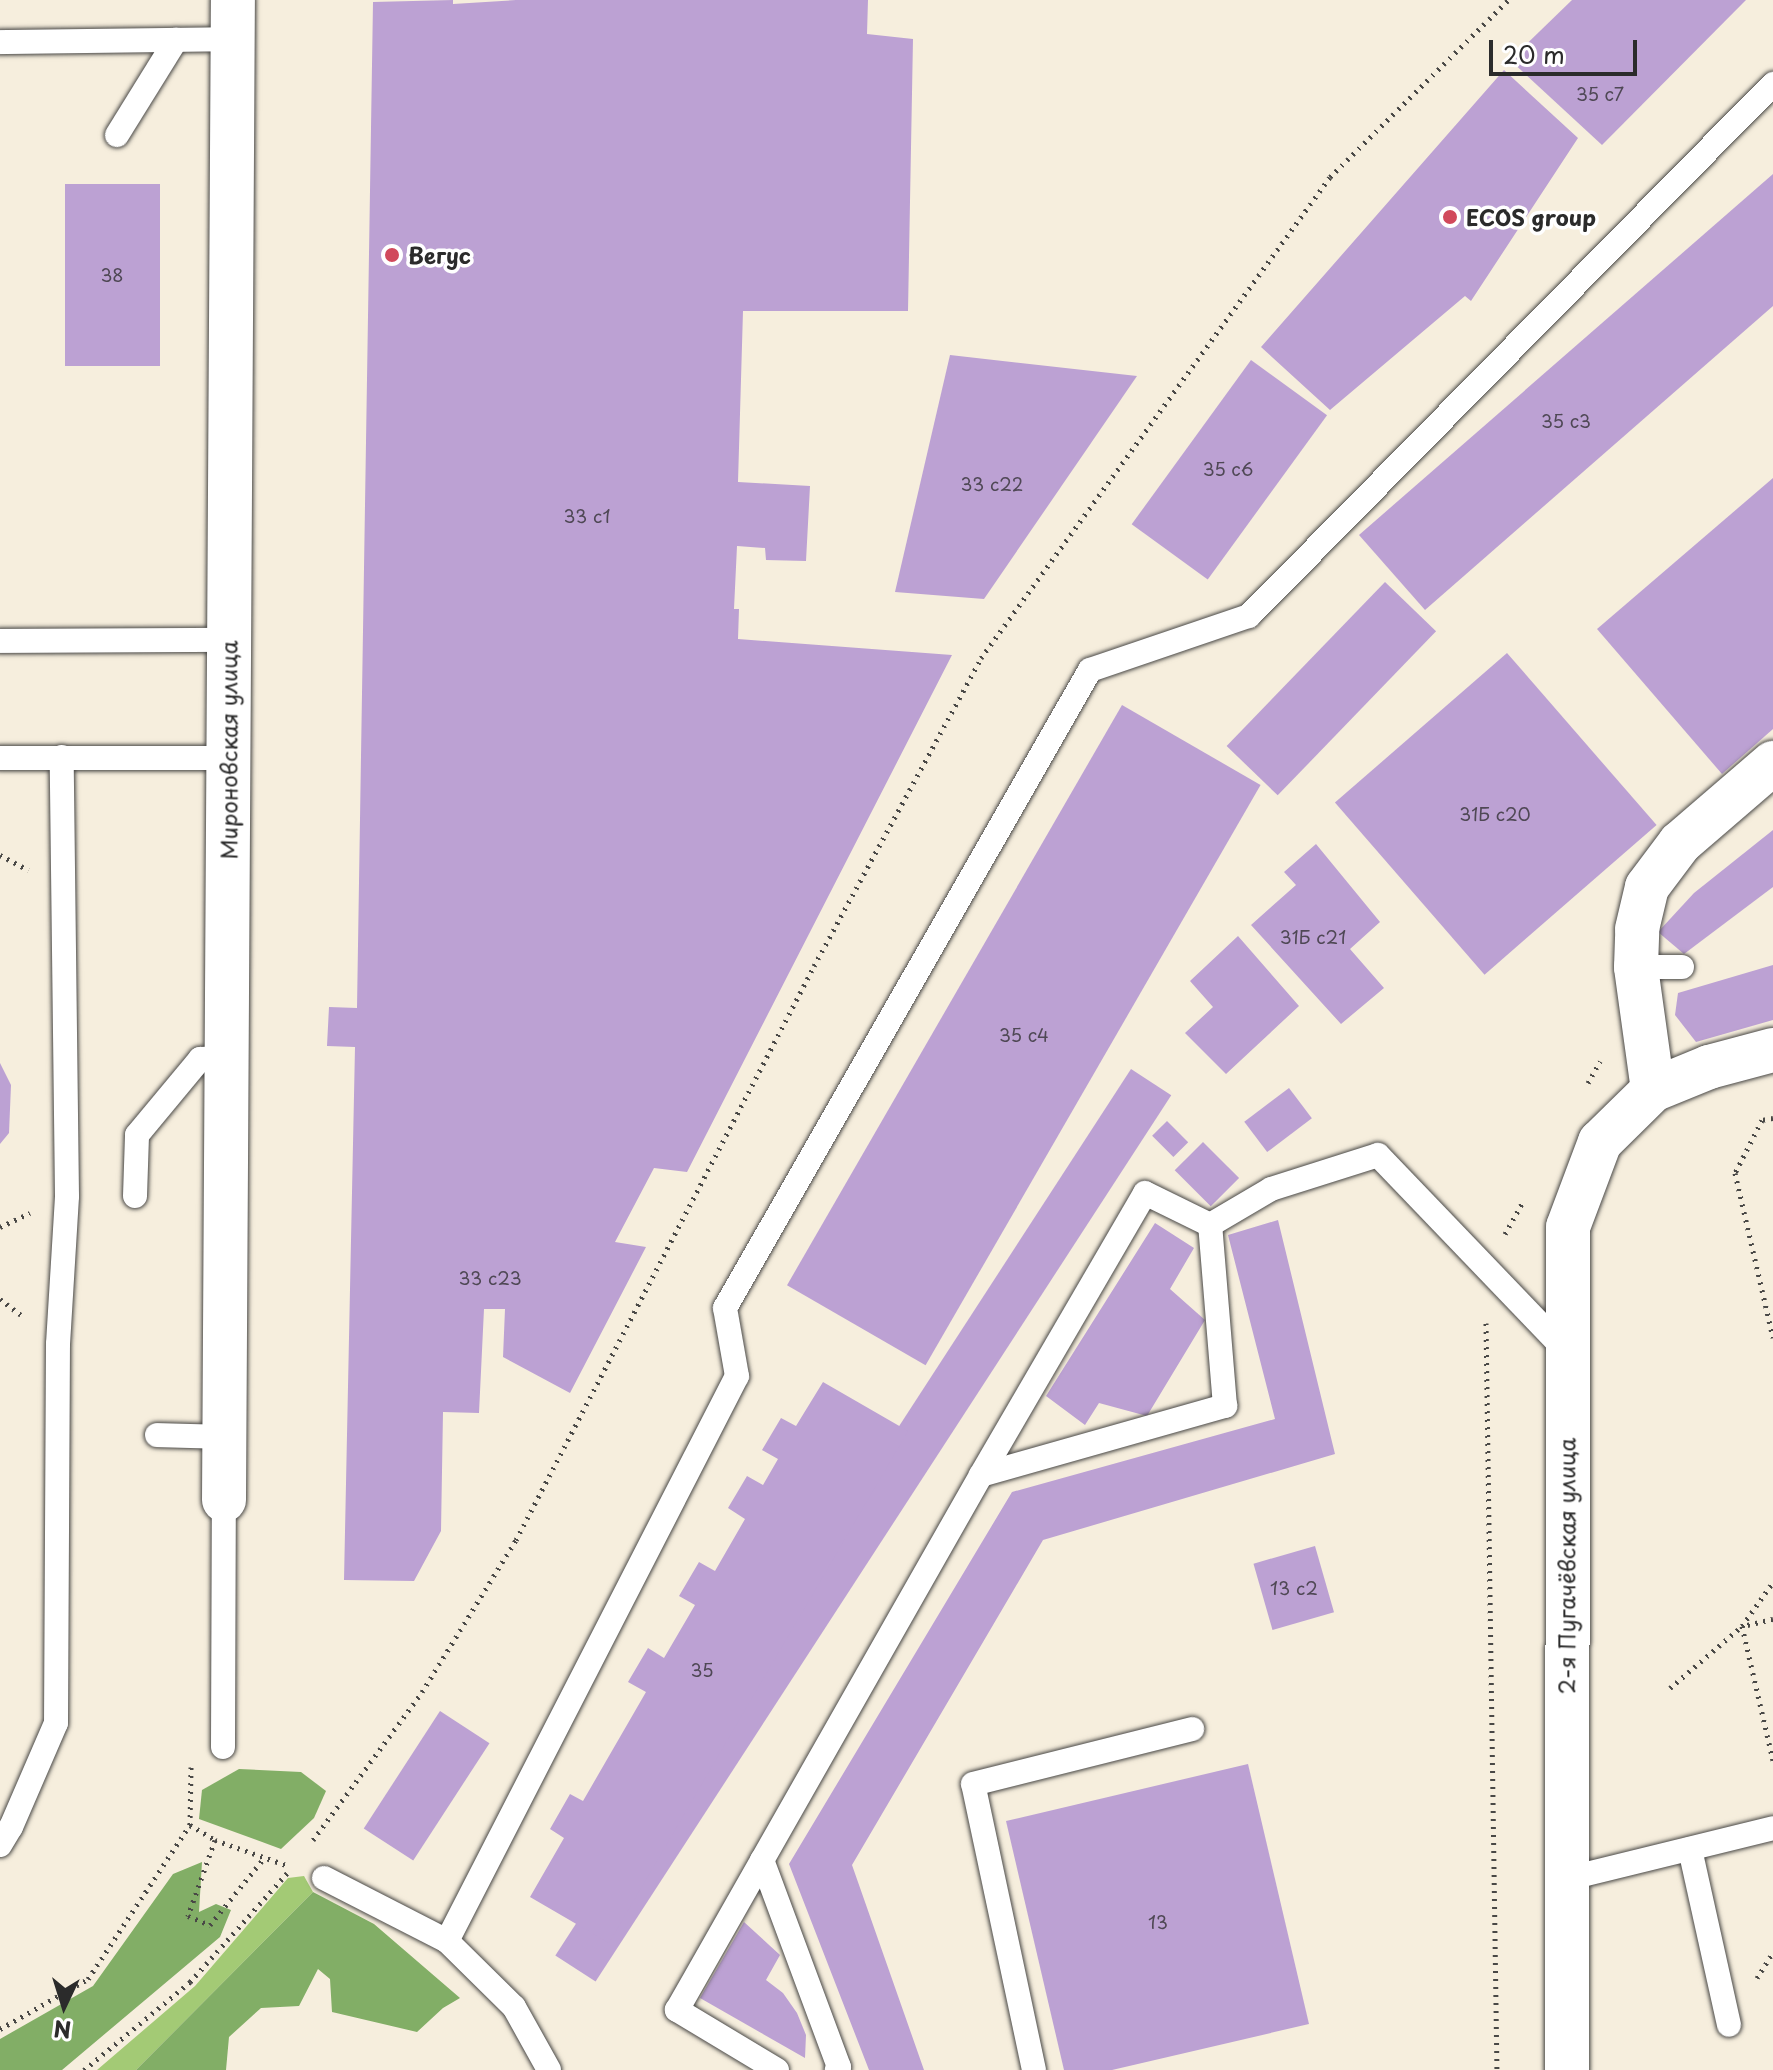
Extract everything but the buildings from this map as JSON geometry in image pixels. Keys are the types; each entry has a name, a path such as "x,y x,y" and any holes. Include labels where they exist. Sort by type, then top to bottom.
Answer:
{"street":[{"name":"Мироновская улица","path":"224,1500 233,20"},
{"path":"1773,763 1680,843 1647,887 1637,929 1636,967 1653,1090 1709,1067 1773,1050"},
{"name":"2-я Пугачёвская улица","path":"1567,2070 1568,1227 1600,1142 1653,1090"}],"lane":[{"path":"0,42 176,40 233,20"},
{"path":"117,135 176,40"},
{"path":"447,1941 737,1376 725,1308 1090,670 1249,616 1773,84"},
{"path":"0,641 229,640"},
{"path":"0,1845 11,1827 56,1723 58,1344 67,1196 62,757"},
{"path":"0,758 228,758"},
{"path":"1636,967 1682,967"},
{"path":"135,1196 137,1135 200,1059 226,1058"},
{"path":"1210,1225 1271,1189 1378,1155 1566,1351"},
{"path":"777,2070 677,2010 1145,1193 1210,1225"},
{"path":"981,1475 1225,1406 1210,1225"},
{"path":"157,1435 224,1437"},
{"path":"223,1747 224,1500"},
{"path":"1034,2070 973,1784 1192,1729"},
{"path":"1566,1879 1773,1828"},
{"path":"1690,1849 1729,2025"},
{"path":"762,1860 839,2067 837,2070"},
{"path":"324,1878 447,1941 514,2007 549,2070"}],"path":[{"path":"310,1845 422,1692 516,1540 807,979 981,658 1330,177 1508,0"},
{"path":"1773,1118 1762,1120 1735,1173 1773,1338"},
{"path":"1670,1688 1742,1626 1773,1582"},
{"path":"1742,1626 1773,1619"},
{"path":"1742,1626 1773,1760"},
{"path":"0,2029 88,1979 190,1825 215,1840 264,1858 210,1925 188,1916 215,1840"},
{"path":"84,2070 190,1982 301,1856"}],"green space":[{"path":"239,1769 301,1772 326,1791 314,1818 281,1849 199,1819 202,1790"},
{"path":"202,1862 199,1912 216,1904 231,1910 220,1937 62,2070 0,2070 0,2039 93,1986 173,1874"},
{"path":"304,1876 313,1892 136,2070 97,2070 195,1986 288,1878"},
{"path":"313,1892 374,1924 460,1998 443,2008 417,2032 332,2012 330,1979 318,1969 299,2006 261,2008 229,2037 226,2070 136,2070"}],"place":[{"name":"ECOS group","path":"1450,217"},
{"name":"Вегус","path":"392,255"}]}
